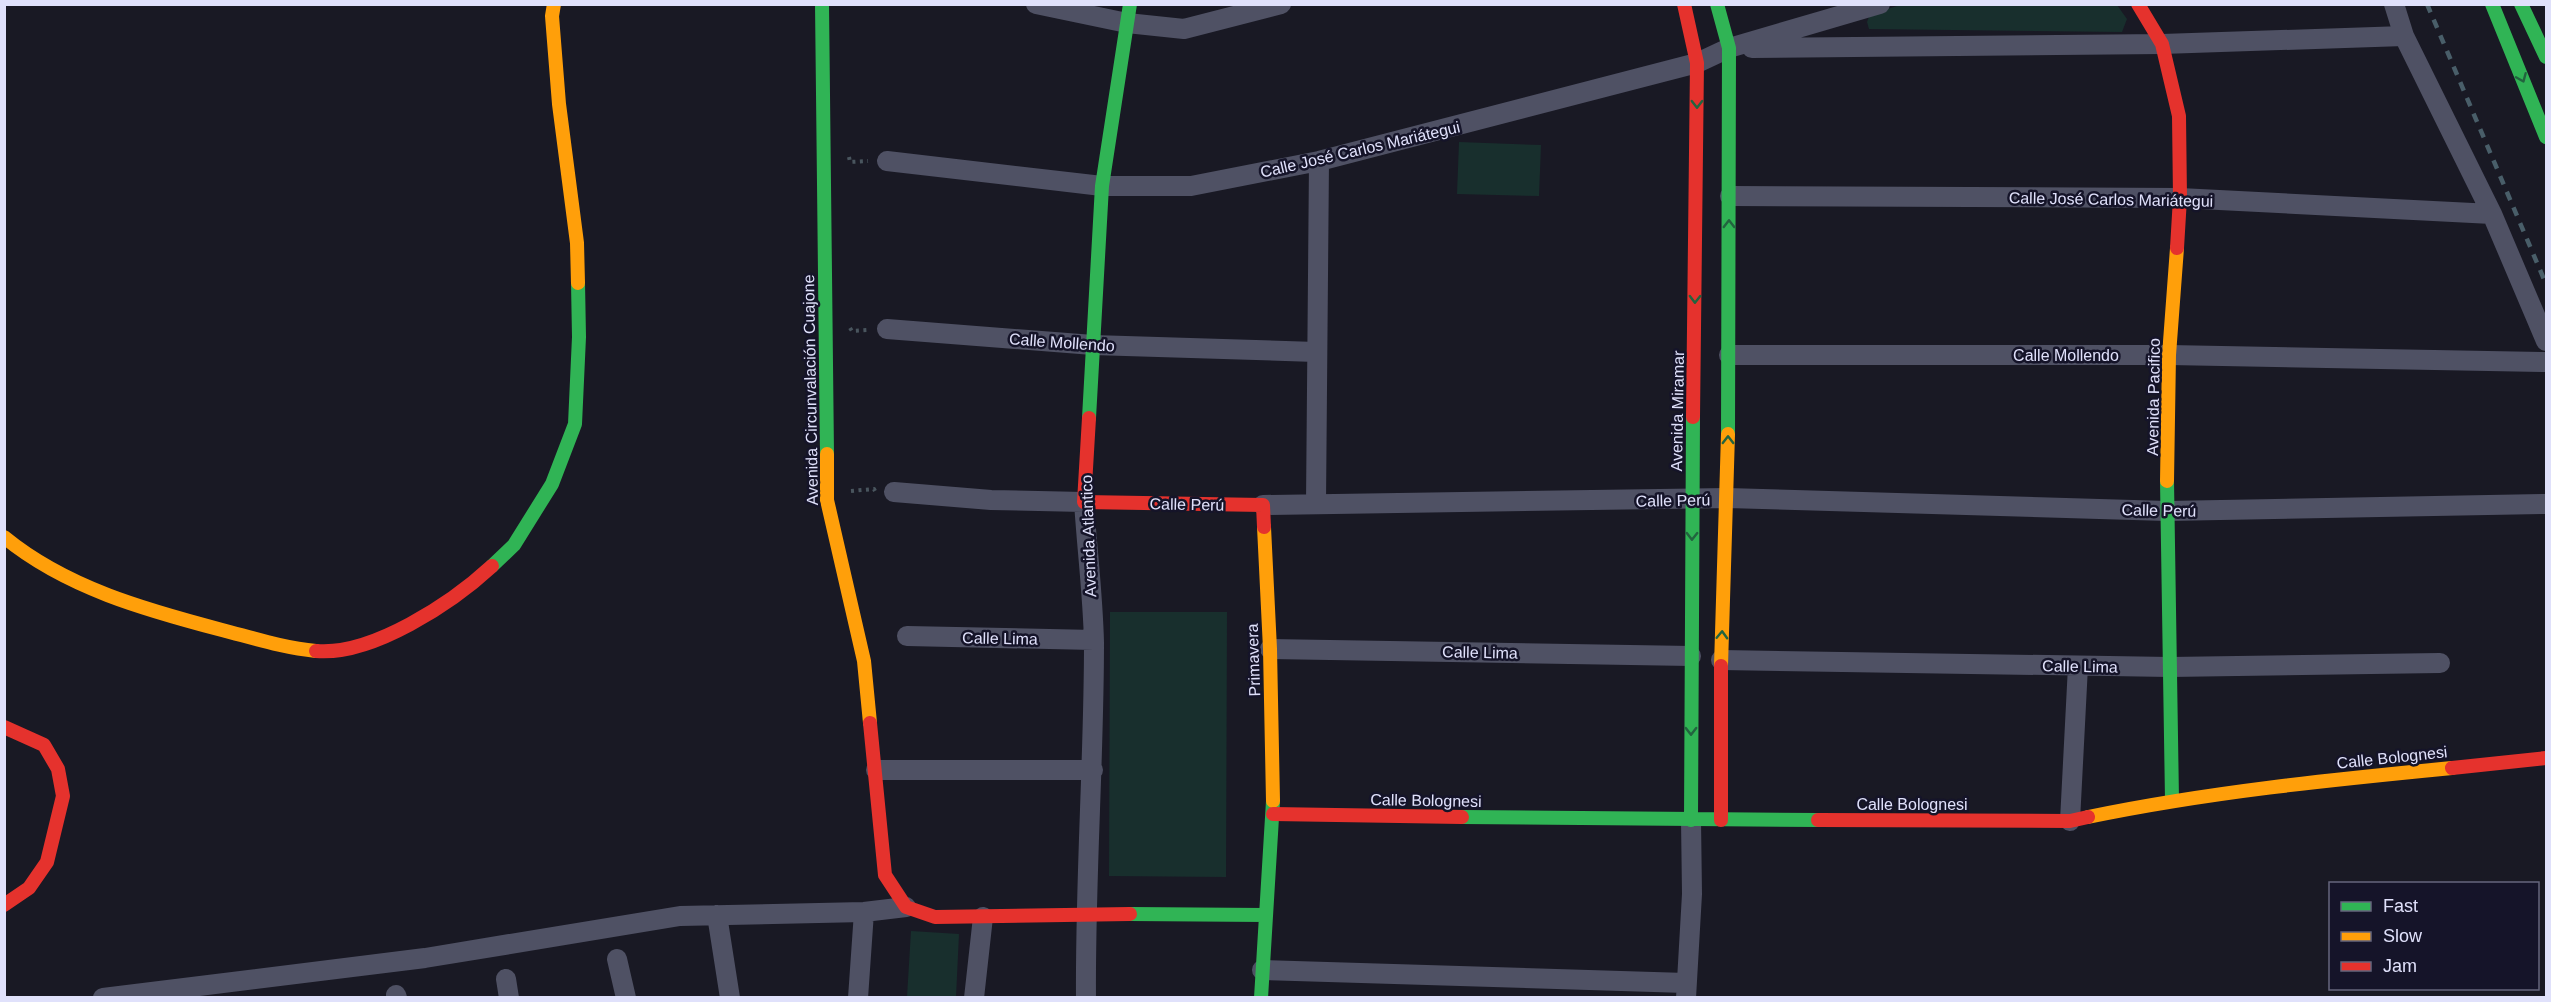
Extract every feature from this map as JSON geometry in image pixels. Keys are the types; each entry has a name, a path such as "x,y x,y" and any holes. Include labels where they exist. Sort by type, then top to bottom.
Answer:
{"main road":[{"path":"4,537 21,551 93,590 170,616 294,649 326,652 356,648 415,622 468,588 514,545 552,484 575,424 579,338 577,243 559,104 552,16 554,4"},
{"name":"Avenida Circunvalación Cuajone","path":"822,4 827,500 864,661 885,875 906,907"},
{"name":"Avenida Miramar","path":"1684,4 1697,63 1691,820"},
{"path":"1718,4 1729,48 1730,196 1727,498 1721,660 1721,820"},
{"name":"Avenida Pacifico","path":"2138,4 2162,44 2179,116 2180,198 2169,356 2168,511 2172,800"},
{"path":"2492,4 2547,137"},
{"path":"2521,4 2545,48"},
{"name":"Avenida Atlantico","path":"1084,502 1102,186 1128,14"},
{"name":"Calle Perú","path":"1084,502 1263,505"},
{"name":"Primavera","path":"1261,998 1273,814 1270,649 1263,505"},
{"path":"4,548 21,551"},
{"path":"4,728 44,745 58,769 63,796 47,862 29,888 4,905"},
{"name":"Calle Bolognesi","path":"1273,814 1691,820 2070,821 2172,800 2281,784 2547,758"},
{"path":"906,907 935,917 1086,914 1265,915"}],"street":[{"path":"1036,4 1128,14 1184,29 1281,4"},
{"name":"Calle José Carlos Mariátegui","path":"887,161 1102,186 1191,186 1319,161 1697,63 1729,48 1880,4"},
{"path":"2394,4 2404,36 2492,213 2547,341"},
{"path":"1729,48 2162,44 2404,36"},
{"path":"2513,57 2545,48"},
{"path":"1316,502 1319,161"},
{"name":"Calle José Carlos Mariátegui","path":"1730,196 2180,198 2492,213"},
{"name":"Calle Mollendo","path":"887,329 1092,345 1317,352"},
{"name":"Calle Mollendo","path":"1728,355 2169,356 2547,362"},
{"name":"Calle Perú","path":"894,492 991,500 1084,502"},
{"name":"Calle Perú","path":"1263,505 1316,502 1727,498 2168,511 2547,504"},
{"name":"Avenida Atlantico","path":"1084,502 1094,640 1093,770 1086,914 1086,998"},
{"name":"Calle Lima","path":"907,636 1094,640"},
{"name":"Calle Lima","path":"1270,649 1691,656"},
{"name":"Calle Lima","path":"1721,660 2170,667 2440,663"},
{"path":"2070,821 2078,666"},
{"path":"876,770 1093,770"},
{"path":"1263,970 1686,990 1692,894 1691,820"},
{"path":"103,998 425,958 680,916 864,912 906,907"},
{"path":"858,998 864,912"},
{"path":"717,915 730,998"},
{"path":"974,998 983,917"},
{"path":"617,959 626,998"}],"path":[{"path":"848,149 850,162 887,161"},
{"path":"846,320 852,331 887,329"},
{"path":"847,485 849,491 874,489 876,499 883,499 894,492"}],"green space":[{"path":"1904,4 2117,5 2127,19 2122,32 1869,29 1867,22 1870,14"},
{"path":"1459,142 1541,145 1539,196 1457,194"},
{"path":"1110,612 1227,612 1226,877 1109,876"},
{"path":"911,931 959,934 956,997 907,997"}],"railway":[{"path":"2427,4 2546,284"}],"traffic: fast":[{"path":"822,4 827,454"},
{"path":"1089,418 1102,186 1130,4"},
{"path":"1717,4 1729,48 1728,434"},
{"path":"2492,4 2546,137"},
{"path":"2521,4 2546,57"},
{"path":"492,566 514,545 552,484 575,424 579,337 578,283"},
{"path":"1691,820 1693,417"},
{"path":"2167,481 2172,800"},
{"path":"1261,998 1273,801"},
{"path":"1462,817 1818,820"},
{"path":"1130,914 1265,915"}],"traffic: slow":[{"path":"554,4 552,16 559,104 577,243 578,283"},
{"path":"2167,481 2169,355 2177,248"},
{"path":"1721,666 1728,434"},
{"path":"827,454 827,500 864,661 870,723"},
{"path":"1264,527 1270,649 1273,801"},
{"path":"4,537 28,555 54,570 108,595 193,622 280,645 316,651"},
{"path":"2088,817 2179,800 2315,782 2452,768"}],"traffic: jam":[{"path":"1684,4 1697,63 1693,417"},
{"path":"2138,4 2162,44 2179,116 2180,198 2177,248"},
{"path":"1089,418 1084,502 1263,505 1264,527"},
{"path":"316,651 338,650 362,645 386,636 434,610 492,566"},
{"path":"1721,666 1721,820"},
{"path":"870,723 885,875 906,907 935,917 1130,914"},
{"path":"4,727 44,745 58,769 63,796 47,862 29,888 4,905"},
{"path":"2452,768 2546,758"},
{"path":"1273,814 1462,817"},
{"path":"1818,820 2070,821 2088,817"}]}
